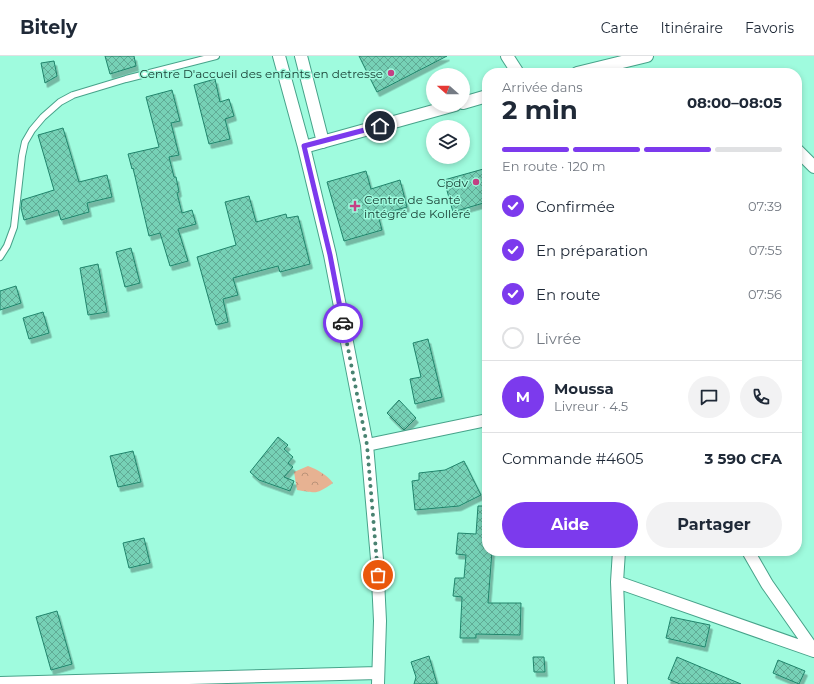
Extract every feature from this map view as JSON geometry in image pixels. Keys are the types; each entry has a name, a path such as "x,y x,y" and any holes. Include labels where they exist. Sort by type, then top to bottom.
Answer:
{"street":[{"path":"0,683 353,674 378,679 380,622 377,559 367,445 330,255 304,146 279,56"},
{"path":"301,56 323,142"},
{"path":"507,56 515,68"},
{"path":"595,68 647,56"},
{"path":"470,101 482,97"},
{"path":"304,146 430,112"},
{"path":"802,155 814,167"},
{"path":"367,445 482,421"},
{"path":"619,556 617,582 621,684"},
{"path":"751,556 767,584 814,651"},
{"path":"617,582 814,651"},
{"path":"342,684 353,674"}],"lane":[{"path":"0,257 7,246 14,227 24,142 43,117 60,102 73,95 126,79 216,56"}],"green space":[{"path":"308,466 328,477 333,483 323,490 316,492 297,490 294,472"}],"building":[{"path":"105,56 134,56 136,66 110,74"},
{"name":"Centre D'accueil des enfants en detresse","path":"359,56 447,56 377,92"},
{"path":"54,61 57,76 45,83 41,63"},
{"path":"215,79 220,102 229,99 234,116 225,119 230,139 209,144 194,85"},
{"path":"172,90 180,121 171,123 179,155 169,157 174,177 176,177 179,192 177,193 182,213 192,210 196,224 178,229 188,261 170,266 160,233 149,236 133,168 132,169 128,154 159,147 146,97"},
{"path":"63,128 79,182 107,175 112,197 87,203 89,212 61,220 58,210 24,220 21,208 22,200 54,190 38,135"},
{"path":"482,169 482,203 453,212 444,180"},
{"name":"Centre de Santé intégré de Kolléré","path":"366,171 371,189 400,180 407,207 378,215 382,230 344,241 327,182"},
{"path":"249,196 256,222 286,214 287,218 298,216 310,264 280,272 278,266 233,278 238,295 223,299 228,322 216,325 197,257 236,245 225,202"},
{"path":"131,248 140,283 125,287 116,252"},
{"path":"98,264 107,312 88,315 80,268"},
{"path":"16,286 21,303 0,310 0,291"},
{"path":"43,312 49,333 29,339 23,318"},
{"path":"428,339 442,397 415,404 410,379 421,377 413,343"},
{"path":"399,400 416,418 404,430 387,413"},
{"path":"278,437 288,445 284,449 293,457 288,463 293,467 284,477 294,481 290,491 259,480 250,472"},
{"path":"133,451 141,482 118,487 110,456"},
{"path":"464,461 481,495 459,506 415,510 412,481 419,480 419,473 445,470"},
{"path":"478,506 482,506 482,556 492,556 488,603 521,603 520,635 476,634 476,638 460,638 462,597 453,596 455,578 464,578 466,555 456,554 458,533 476,534"},
{"path":"144,538 150,563 129,568 123,543"},
{"path":"57,611 72,664 51,670 36,617"},
{"path":"671,617 710,625 705,647 666,638"},
{"path":"429,656 437,684 414,684 416,677 411,662"},
{"path":"533,657 544,657 545,672 534,672"},
{"path":"677,657 741,684 680,684 668,679"},
{"path":"778,660 805,671 799,684 773,673"}],"way so far":[{"path":"343,323 367,445 378,575"}],"place":[{"name":"Centre D'accueil des enfants en detresse","path":"391,73"},
{"name":"Cpdv","path":"476,182"},
{"name":"Centre de Santé intégré de Kolléré","path":"355,206"}],"route":[{"path":"343,323 330,255 304,146 380,126"}]}
